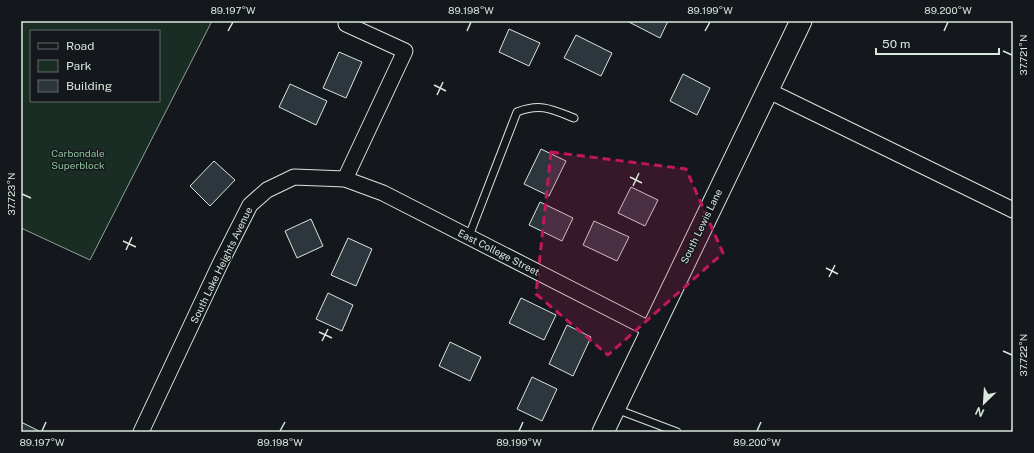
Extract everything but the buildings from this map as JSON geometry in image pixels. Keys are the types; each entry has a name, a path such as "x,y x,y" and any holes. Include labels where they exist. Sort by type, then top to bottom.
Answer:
{"street":[{"name":"South Lewis Lane","path":"603,432 801,21"},
{"path":"346,24 404,51 346,179"},
{"path":"768,90 1013,210"},
{"name":"South Lake Heights Avenue","path":"141,432 220,264 250,205 267,190 294,177 346,179"},
{"name":"East College Street","path":"346,179 383,193 651,330"}],"lane":[{"path":"469,236 517,112 532,107 548,107 574,118"},
{"path":"614,408 666,430 677,432"}],"highlighted area":[{"path":"551,152 686,169 723,253 608,355 536,294"}],"green space":[{"name":"Carbondale Superblock","path":"21,21 212,21 90,260 21,228"}]}
